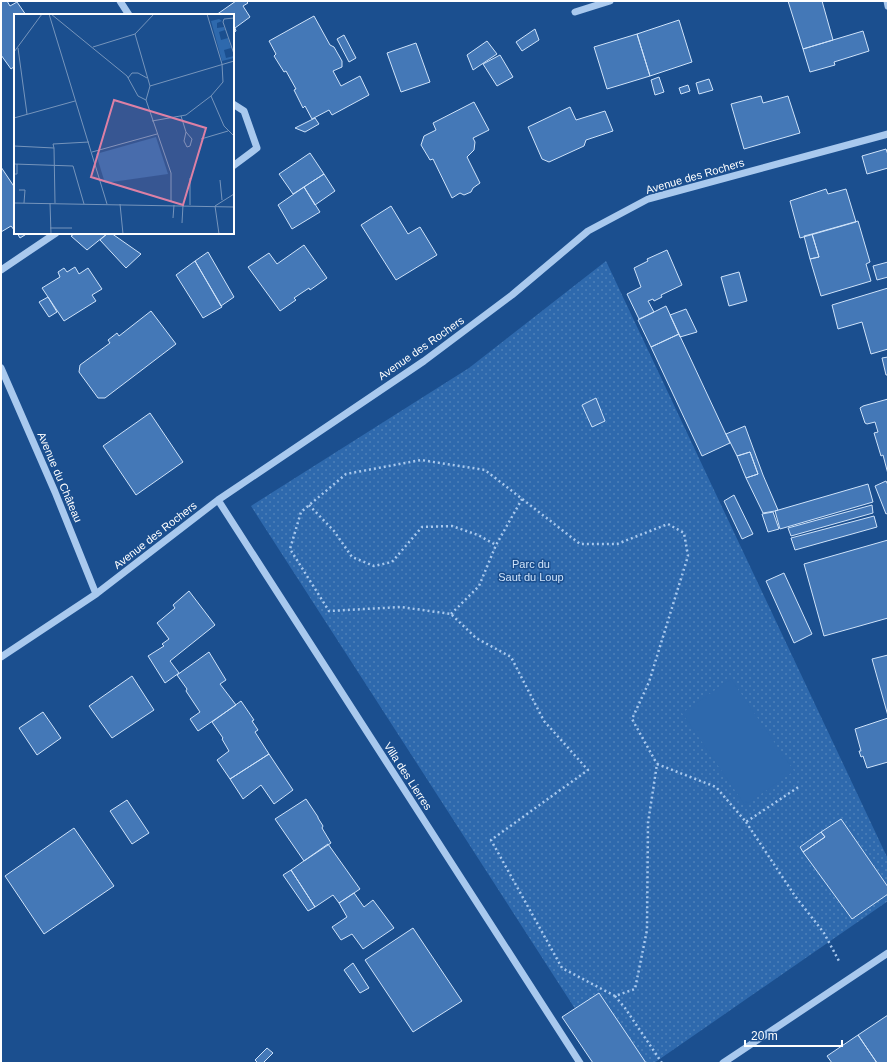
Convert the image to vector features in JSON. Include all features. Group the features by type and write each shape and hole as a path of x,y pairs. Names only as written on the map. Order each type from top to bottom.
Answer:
{"street":[{"path":"120,1 129,14"},
{"path":"575,12 610,1"},
{"path":"887,1 888,6"},
{"path":"234,105 244,111 257,148 234,165"},
{"name":"Avenue des Rochers","path":"1,657 96,594 218,500 424,361 512,296 588,231 648,199 888,134"},
{"path":"1,270 55,234"},
{"name":"Avenue du Château","path":"1,368 55,492 96,594"},
{"name":"Villa des Lierres","path":"218,500 580,1063"},
{"path":"723,1063 888,954"}],"path":[{"path":"662,1063 625,1008 615,996 562,968 491,840 588,770 544,721 511,657 476,638 451,614 401,607 329,611 290,549 301,512 346,474 421,460 485,470 580,544 617,544 668,524 684,533 688,556 649,682 632,719 658,764 716,787 746,822 795,896 824,933 849,980"},
{"path":"451,614 479,586 496,545 522,499"},
{"path":"309,505 334,531 352,556 374,566 392,562 422,527 452,526 478,535 496,545"},
{"path":"615,996 635,989 647,930 648,823 658,764"},
{"path":"746,822 800,786"}],"green space":[{"name":"Parc du Saut du Loup","path":"606,261 888,859 888,901 654,1063 610,1063 251,506 469,368"},
{"path":"731,679 794,771 745,805 682,713"}],"building":[{"path":"1,1 7,1 10,6 17,2 25,14 14,14 14,67 11,69 1,55"},
{"path":"236,1 246,1 248,3 243,6 250,17 235,28 236,31 234,32 234,14 217,14"},
{"path":"788,1 822,1 833,40 803,49"},
{"path":"314,16 330,45 334,47 342,61 342,67 333,71 341,86 360,76 369,95 332,115 329,110 312,119 305,106 303,108 294,90 296,89 286,71 284,72 274,56 276,54 269,41"},
{"path":"679,20 692,62 650,76 637,34"},
{"path":"535,29 539,40 522,51 516,42"},
{"path":"863,31 869,51 834,62 835,65 810,72 803,49"},
{"path":"637,34 650,76 607,89 594,47"},
{"path":"344,35 356,58 349,62 337,39"},
{"path":"487,41 497,54 473,70 467,55"},
{"path":"416,43 430,82 401,92 387,53"},
{"path":"500,55 513,77 497,86 483,64"},
{"path":"659,77 664,92 655,95 651,80"},
{"path":"709,79 713,90 699,94 696,83"},
{"path":"688,85 690,91 681,94 679,88"},
{"path":"761,96 763,103 788,96 800,133 744,149 731,104"},
{"path":"474,102 489,130 473,138 475,142 474,150 467,157 480,183 473,188 471,192 464,195 460,193 452,198 433,159 430,160 421,145 424,136 436,130 433,123"},
{"path":"570,107 576,120 605,111 613,131 586,140 584,146 549,162 542,159 528,127"},
{"path":"315,118 319,124 305,132 295,128"},
{"path":"886,149 888,155 888,168 867,174 862,156"},
{"path":"310,153 324,174 293,194 279,174"},
{"path":"1,167 14,186 14,230 11,226 1,232"},
{"path":"324,174 335,191 315,205 304,187"},
{"path":"304,187 320,212 292,229 278,205"},
{"path":"826,189 828,194 846,189 856,222 800,238 790,201"},
{"path":"391,206 408,234 420,227 437,255 396,280 361,225"},
{"path":"858,221 870,262 866,264 871,281 821,296 810,259 819,257 812,234"},
{"path":"18,234 26,234 20,238"},
{"path":"74,234 107,234 87,250 71,236"},
{"path":"107,234 112,234 141,254 126,268 100,240"},
{"path":"812,234 819,257 810,259 804,236"},
{"path":"304,245 327,278 310,290 309,288 294,298 296,300 280,311 248,267 269,253 277,264"},
{"path":"667,250 682,285 661,295 662,297 654,301 653,299 648,301 654,312 639,319 627,294 641,287 634,268 648,261 647,259"},
{"path":"208,252 234,297 221,306 195,261"},
{"path":"195,261 222,307 203,318 176,275"},
{"path":"888,262 888,277 877,280 873,266"},
{"path":"75,267 79,274 88,268 102,289 92,295 96,301 64,321 42,288 60,277 58,272 64,268 67,272"},
{"path":"739,272 747,301 729,306 721,277"},
{"path":"888,288 888,349 871,354 862,322 838,329 832,305"},
{"path":"48,297 57,312 49,317 39,302"},
{"path":"666,306 679,334 651,347 638,320"},
{"path":"686,309 697,332 680,337 670,315"},
{"path":"151,311 176,344 105,398 98,398 79,372 80,365 110,343 108,340 117,333 119,336"},
{"path":"679,334 730,443 702,456 651,347"},
{"path":"888,357 888,375 886,375 882,358"},
{"path":"596,398 605,421 592,427 582,405"},
{"path":"888,399 888,474 883,455 881,456 874,433 878,432 875,422 865,423 860,408"},
{"path":"150,413 183,462 136,495 103,446"},
{"path":"745,426 778,510 763,513 746,478 758,474 750,452 737,456 726,434"},
{"path":"750,452 758,474 746,478 737,456"},
{"path":"886,481 888,485 888,513 886,514 875,486"},
{"path":"868,484 873,502 780,529 775,511"},
{"path":"734,495 753,534 742,539 724,501"},
{"path":"872,505 873,513 791,536 788,528"},
{"path":"773,512 779,529 768,532 762,514"},
{"path":"874,516 877,527 795,550 791,538"},
{"path":"888,540 888,618 824,636 804,564"},
{"path":"784,573 812,634 794,643 766,581"},
{"path":"189,591 215,625 170,661 179,673 165,683 148,656 164,646 162,644 169,639 157,623 175,608 173,605"},
{"path":"209,652 226,680 220,684 236,705 198,731 190,719 200,712 177,675"},
{"path":"888,655 888,716 872,659"},
{"path":"132,676 154,710 112,738 89,706"},
{"path":"241,701 254,720 252,721 258,730 255,732 269,754 230,779 217,760 229,751 222,739 223,738 212,722"},
{"path":"43,712 61,738 37,755 19,728"},
{"path":"888,718 888,762 867,768 863,756 861,757 859,751 861,751 855,729"},
{"path":"269,754 293,790 274,804 261,785 243,799 230,779"},
{"path":"306,799 318,817 323,826 322,828 331,843 304,861 275,819"},
{"path":"127,800 149,833 132,844 110,811"},
{"path":"841,819 888,887 888,894 852,919 803,852 825,837 821,832"},
{"path":"74,828 114,886 44,934 5,876"},
{"path":"821,832 825,837 803,852 800,847"},
{"path":"328,844 360,889 339,903 333,895 315,907 291,870"},
{"path":"291,870 315,907 308,911 283,875"},
{"path":"354,893 364,907 373,900 394,928 363,949 352,934 341,940 332,927 347,917 339,903"},
{"path":"413,928 462,1001 413,1032 365,960"},
{"path":"353,963 369,988 360,993 344,970"},
{"path":"599,993 646,1063 593,1063 562,1017"},
{"path":"888,1015 888,1063 877,1063 858,1035"},
{"path":"858,1035 877,1063 832,1063 827,1056"},
{"path":"267,1048 273,1053 263,1063 258,1063 255,1060"}]}
